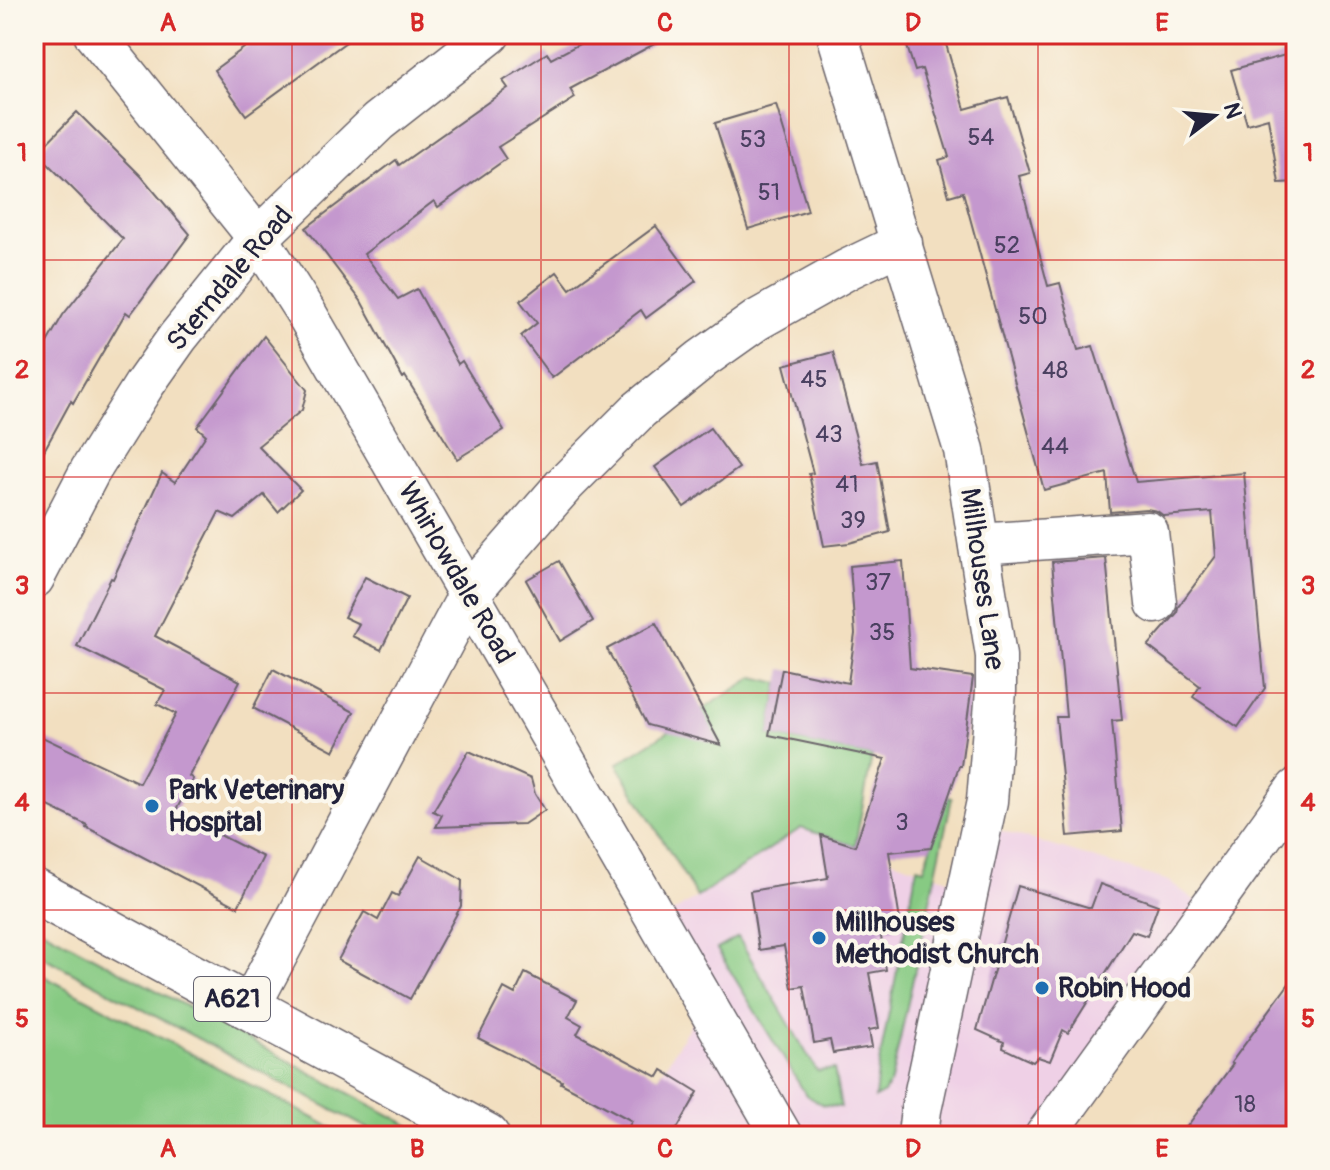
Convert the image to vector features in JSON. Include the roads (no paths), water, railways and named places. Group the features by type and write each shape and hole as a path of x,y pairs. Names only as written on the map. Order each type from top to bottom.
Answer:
{"main road":[{"name":"A621","path":"34,891 487,1136"}],"street":[{"name":"Whirlowdale Road","path":"94,34 258,238 306,313 782,1136"},
{"name":"Sterndale Road","path":"34,578 90,471 144,385 178,337 258,238 378,122 490,34"},
{"name":"Millhouses Lane","path":"837,34 964,450 996,656 991,759 983,825 921,1110 921,1136"},
{"path":"249,1008 469,594 598,449 660,393 757,320 902,243"},
{"path":"979,544 1148,532 1156,603"},
{"path":"1045,1136 1296,789"}],"place":[{"name":"Park Veterinary Hospital","path":"152,806"},
{"name":"Millhouses Methodist Church","path":"819,938"},
{"name":"Robin Hood","path":"1042,988"}]}
